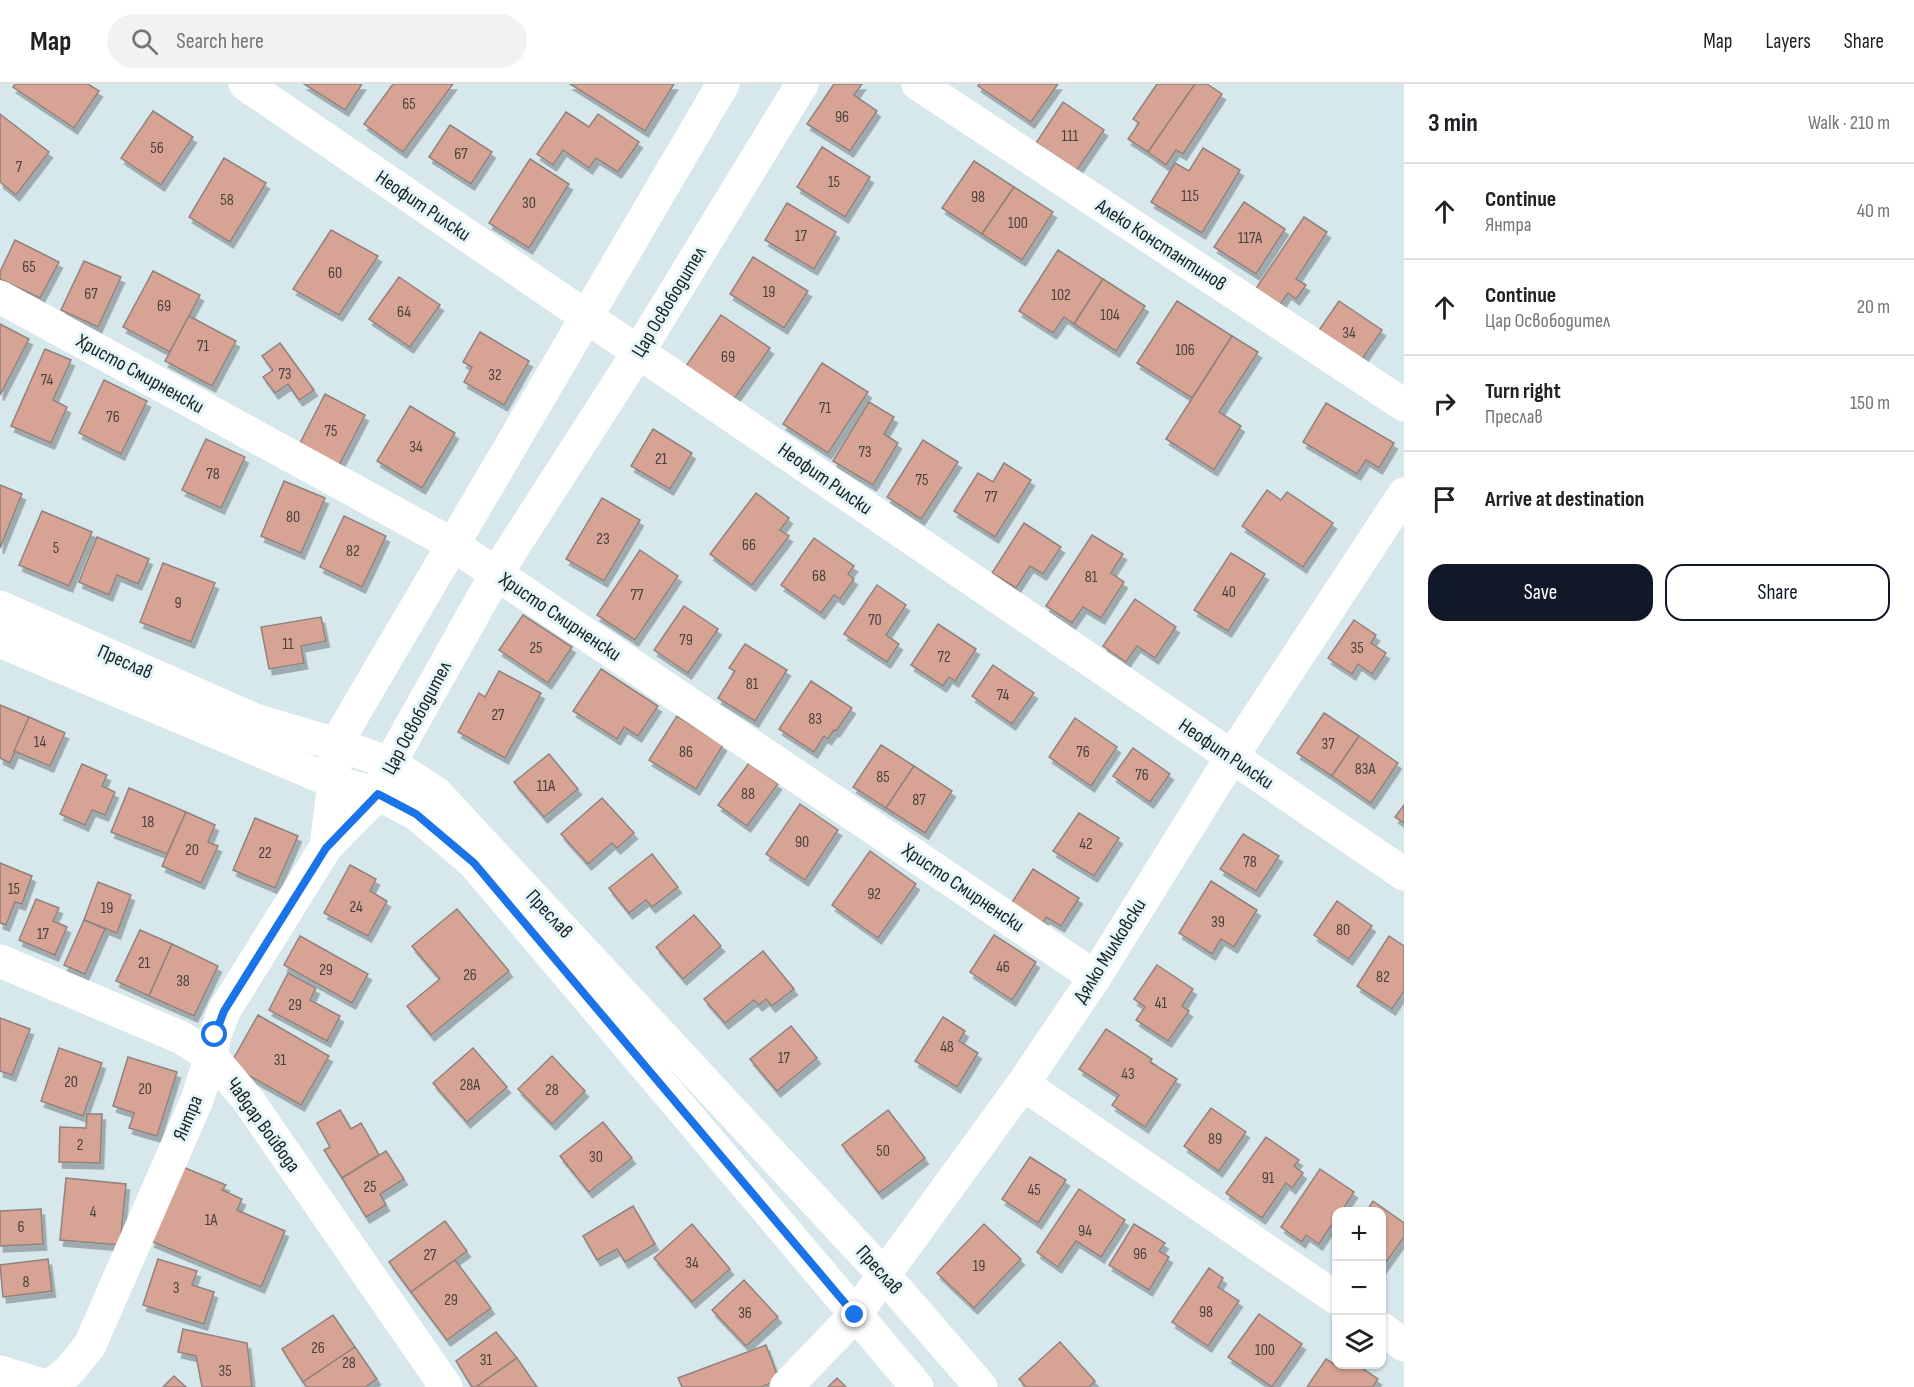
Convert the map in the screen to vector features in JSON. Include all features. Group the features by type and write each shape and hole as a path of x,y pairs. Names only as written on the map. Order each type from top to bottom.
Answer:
{"street":[{"name":"Неофит Рилски","path":"245,84 1404,874"},
{"path":"326,848 336,744 723,84"},
{"name":"Цар Освободител","path":"326,848 378,794 390,764 496,574 639,351 802,84"},
{"name":"Алеко Константинов","path":"918,84 1404,405"},
{"name":"Христо Смирненски","path":"0,297 452,544 1095,977"},
{"name":"Дялко Милковски","path":"786,1387 855,1315 1023,1084 1095,977 1231,758 1404,494"},
{"name":"Преслав","path":"0,607 255,720 336,744 390,764 436,793 884,1275 981,1387"},
{"name":"Преслав","path":"0,641 334,782 378,794 416,814 474,863 917,1387"},
{"name":"Янтра","path":"49,1387 70,1370 90,1345 197,1100 224,1011 326,848"},
{"name":"Чавдар Войвода","path":"0,961 180,1037 211,1056 248,1100 446,1387"},
{"path":"1023,1084 1332,1295"},
{"path":"1386,1332 1404,1345"},
{"path":"0,1372 49,1387"}],"building":[{"path":"15,84 88,84 99,91 74,128 13,87"},
{"path":"304,84 362,84 345,110"},
{"path":"393,84 453,84 403,152 364,124"},
{"path":"570,84 674,84 645,131"},
{"path":"834,84 862,84 854,95 877,111 850,151 807,124"},
{"path":"979,84 1058,84 1031,122 978,86"},
{"path":"1157,84 1195,84 1148,152 1128,139 1139,123 1133,119"},
{"path":"1195,84 1207,84 1222,94 1183,154 1176,150 1166,165 1148,152"},
{"path":"1063,102 1104,130 1077,170 1036,143"},
{"path":"153,111 193,137 161,185 121,158"},
{"path":"566,112 589,127 598,114 639,142 618,172 596,158 589,168 563,150 553,165 537,154"},
{"path":"0,114 49,152 16,195 0,182"},
{"path":"450,125 492,152 471,184 429,157"},
{"path":"822,147 870,177 845,217 797,187"},
{"path":"1203,148 1240,170 1202,233 1151,202 1175,163 1189,171"},
{"path":"224,158 266,183 230,242 189,217"},
{"path":"530,159 569,184 529,248 489,223"},
{"path":"974,161 1014,187 982,234 942,208"},
{"path":"1014,187 1053,212 1022,260 982,234"},
{"path":"1244,202 1285,229 1256,274 1214,247"},
{"path":"787,203 836,232 814,269 765,240"},
{"path":"1304,217 1327,232 1296,279 1306,285 1296,299 1288,293 1277,309 1253,293"},
{"path":"331,230 378,256 339,315 293,289"},
{"path":"15,240 59,262 40,298 0,279 0,272"},
{"path":"1058,250 1103,279 1074,324 1064,317 1053,333 1019,311"},
{"path":"753,257 808,291 784,328 730,294"},
{"path":"84,261 121,277 98,327 61,310"},
{"path":"153,271 200,295 170,352 123,327"},
{"path":"399,277 440,305 410,347 369,319"},
{"path":"1103,279 1145,306 1116,351 1074,324"},
{"path":"1177,301 1232,336 1192,398 1137,363"},
{"path":"1339,301 1382,330 1358,365 1315,336"},
{"path":"721,315 770,348 734,399 686,366"},
{"path":"189,316 236,341 212,386 165,361"},
{"path":"0,324 29,339 0,395"},
{"path":"480,332 529,361 504,405 464,382 472,367 463,362"},
{"path":"1232,336 1258,352 1219,412 1241,426 1214,470 1166,439"},
{"path":"280,343 314,390 299,400 288,384 275,393 263,377 273,370 262,356"},
{"path":"45,349 71,360 53,400 67,407 51,443 11,426"},
{"path":"822,363 868,392 828,453 783,424"},
{"path":"104,380 147,401 121,454 79,433"},
{"path":"325,394 365,415 338,467 298,447"},
{"path":"869,402 894,417 884,434 898,443 873,485 833,461"},
{"path":"1326,403 1394,443 1379,468 1366,460 1357,474 1303,442"},
{"path":"410,406 455,433 422,488 377,461"},
{"path":"653,429 692,453 670,489 631,466"},
{"path":"206,439 245,457 221,508 182,490"},
{"path":"923,440 958,462 921,519 887,497"},
{"path":"1004,463 1031,480 995,537 954,511 978,473 993,482"},
{"path":"284,481 325,498 301,553 261,536"},
{"path":"0,485 22,494 0,548"},
{"path":"1267,490 1281,500 1287,492 1333,523 1303,567 1242,526"},
{"path":"756,493 789,518 780,530 789,536 752,585 710,554"},
{"path":"602,498 640,520 604,581 566,559"},
{"path":"42,511 92,532 69,586 19,565"},
{"path":"344,516 386,536 362,587 320,567"},
{"path":"1024,523 1061,547 1043,574 1030,566 1016,588 992,573"},
{"path":"1092,535 1123,554 1111,573 1124,582 1101,618 1083,607 1072,623 1046,606"},
{"path":"97,537 149,559 138,584 117,575 109,595 79,582"},
{"path":"814,538 854,566 848,574 854,579 840,599 834,595 821,613 781,585"},
{"path":"640,550 678,576 635,640 597,615"},
{"path":"1231,553 1265,574 1228,631 1194,610"},
{"path":"163,563 215,583 191,642 140,622"},
{"path":"877,585 906,605 886,635 899,644 887,662 844,634"},
{"path":"1135,599 1176,627 1155,658 1137,646 1126,662 1103,646"},
{"path":"684,606 718,629 688,673 654,650"},
{"path":"523,615 572,647 548,683 499,650"},
{"path":"321,617 326,641 301,646 304,663 269,669 261,627"},
{"path":"1354,620 1376,635 1371,643 1386,653 1372,674 1358,664 1352,674 1328,658"},
{"path":"938,624 976,649 955,681 949,677 943,686 911,665"},
{"path":"745,644 787,670 755,721 718,698 735,671 729,668"},
{"path":"993,665 1034,693 1012,724 972,696"},
{"path":"601,669 658,706 638,736 624,727 617,739 573,711"},
{"path":"499,671 541,693 505,758 458,732 479,693 485,697"},
{"path":"811,681 852,708 836,731 834,730 828,739 824,736 814,752 779,729"},
{"path":"0,705 29,717 10,763 0,758"},
{"path":"1324,713 1359,736 1332,776 1297,753"},
{"path":"677,716 723,745 696,789 649,760"},
{"path":"29,717 65,733 50,766 14,751"},
{"path":"1075,718 1117,747 1091,786 1049,757"},
{"path":"1359,736 1398,763 1371,803 1332,776"},
{"path":"881,745 914,766 886,808 853,787"},
{"path":"1133,748 1170,774 1150,802 1113,776"},
{"path":"549,754 578,789 544,817 514,782"},
{"path":"749,763 778,784 747,826 718,805"},
{"path":"82,764 107,775 102,786 115,792 105,815 92,810 85,825 60,814"},
{"path":"914,766 952,791 925,833 886,808"},
{"path":"129,788 186,812 167,854 111,832"},
{"path":"602,798 634,833 617,848 612,843 588,864 561,834"},
{"path":"800,804 838,830 805,880 766,854"},
{"path":"1404,805 1404,823 1395,817"},
{"path":"186,812 215,825 208,842 218,846 201,883 162,866"},
{"path":"1079,813 1119,838 1094,876 1053,851"},
{"path":"255,818 298,836 275,888 233,870"},
{"path":"1243,834 1279,856 1256,891 1220,869"},
{"path":"870,851 916,884 878,938 832,905"},
{"path":"652,854 678,887 652,907 646,900 629,913 609,888"},
{"path":"0,863 32,876 22,904 15,902 6,925 0,923"},
{"path":"350,865 376,879 370,891 387,901 368,936 324,913"},
{"path":"1033,869 1079,898 1061,926 1046,917 1042,924 1011,904"},
{"path":"1211,881 1257,910 1234,947 1221,939 1212,954 1179,933"},
{"path":"98,882 131,895 117,933 84,920"},
{"path":"36,899 59,908 53,921 67,927 55,955 19,940"},
{"path":"1337,901 1372,926 1349,959 1314,935"},
{"path":"457,909 509,971 431,1035 407,1006 440,979 412,946"},
{"path":"694,915 721,946 683,979 656,947"},
{"path":"84,920 105,929 85,974 64,965"},
{"path":"140,930 172,944 149,996 116,981"},
{"path":"994,935 1036,962 1012,1000 970,972"},
{"path":"300,936 368,974 352,1003 284,965"},
{"path":"1389,936 1404,946 1404,991 1392,1009 1357,986"},
{"path":"172,944 218,966 194,1016 149,996"},
{"path":"763,951 794,989 772,1006 766,999 759,1005 754,1000 725,1023 704,999"},
{"path":"1157,965 1193,989 1182,1006 1189,1011 1168,1041 1136,1020 1145,1007 1134,999"},
{"path":"288,973 316,988 310,1000 340,1016 327,1041 269,1010"},
{"path":"258,1015 329,1056 301,1105 230,1065"},
{"path":"943,1017 965,1031 959,1041 978,1053 957,1087 915,1061"},
{"path":"0,1018 30,1029 12,1075 0,1071"},
{"path":"791,1026 817,1058 777,1091 750,1059"},
{"path":"1106,1029 1152,1059 1150,1062 1177,1079 1145,1127 1112,1105 1119,1095 1079,1069"},
{"path":"59,1048 102,1063 83,1116 41,1101"},
{"path":"473,1048 507,1087 467,1122 433,1083"},
{"path":"552,1056 585,1091 552,1124 518,1089"},
{"path":"128,1057 177,1072 157,1136 129,1128 134,1113 113,1106"},
{"path":"1211,1108 1246,1132 1219,1171 1184,1146"},
{"path":"340,1110 351,1129 361,1123 379,1155 342,1178 324,1150 330,1147 317,1123"},
{"path":"888,1110 925,1158 879,1193 842,1145"},
{"path":"87,1114 102,1114 100,1163 59,1162 60,1127 86,1128"},
{"path":"603,1122 632,1158 589,1192 560,1156"},
{"path":"1266,1137 1299,1160 1294,1166 1303,1173 1292,1188 1286,1183 1262,1218 1226,1193"},
{"path":"386,1151 404,1179 380,1194 386,1205 366,1217 342,1178"},
{"path":"1030,1157 1066,1180 1038,1223 1002,1199"},
{"path":"183,1167 226,1185 222,1190 242,1199 237,1210 285,1231 261,1287 151,1241"},
{"path":"1320,1169 1354,1192 1344,1207 1332,1207 1332,1224 1319,1244 1306,1235 1302,1242 1281,1227"},
{"path":"66,1178 126,1184 120,1245 60,1240"},
{"path":"1079,1189 1125,1220 1101,1257 1076,1241 1058,1267 1037,1252"},
{"path":"1373,1201 1381,1207 1369,1207"},
{"path":"633,1206 655,1244 625,1262 617,1249 597,1260 583,1236"},
{"path":"41,1209 43,1244 0,1246 0,1211"},
{"path":"1386,1210 1404,1223 1404,1237 1386,1262"},
{"path":"445,1221 467,1251 411,1292 389,1262"},
{"path":"692,1224 730,1269 692,1302 654,1258"},
{"path":"984,1224 1021,1259 974,1308 937,1273"},
{"path":"1134,1224 1165,1243 1159,1251 1169,1257 1149,1290 1109,1265"},
{"path":"48,1259 52,1291 3,1297 0,1265"},
{"path":"158,1259 197,1271 192,1285 214,1292 204,1324 143,1305"},
{"path":"455,1260 491,1308 447,1340 411,1292"},
{"path":"1209,1268 1223,1278 1218,1287 1239,1301 1208,1346 1172,1322"},
{"path":"744,1280 778,1317 746,1346 712,1310"},
{"path":"1259,1314 1302,1344 1272,1387 1228,1357"},
{"path":"333,1315 355,1347 303,1382 282,1349"},
{"path":"183,1329 247,1343 252,1387 202,1387 196,1356 178,1352"},
{"path":"496,1332 517,1358 476,1387 472,1387 456,1361"},
{"path":"1060,1342 1095,1381 1089,1387 1026,1387 1019,1379"},
{"path":"766,1345 779,1380 761,1387 682,1387 678,1378"},
{"path":"355,1347 377,1379 365,1387 307,1387 303,1382"},
{"path":"517,1358 537,1387 476,1387"},
{"path":"1326,1359 1332,1363 1332,1369 1363,1369 1378,1379 1373,1387 1307,1387"},
{"path":"174,1376 186,1387 163,1387"},
{"path":"837,1378 846,1387 828,1387"}],"route":[{"path":"215,1035 224,1011 326,848 378,794 416,814 474,863 855,1315"}]}
